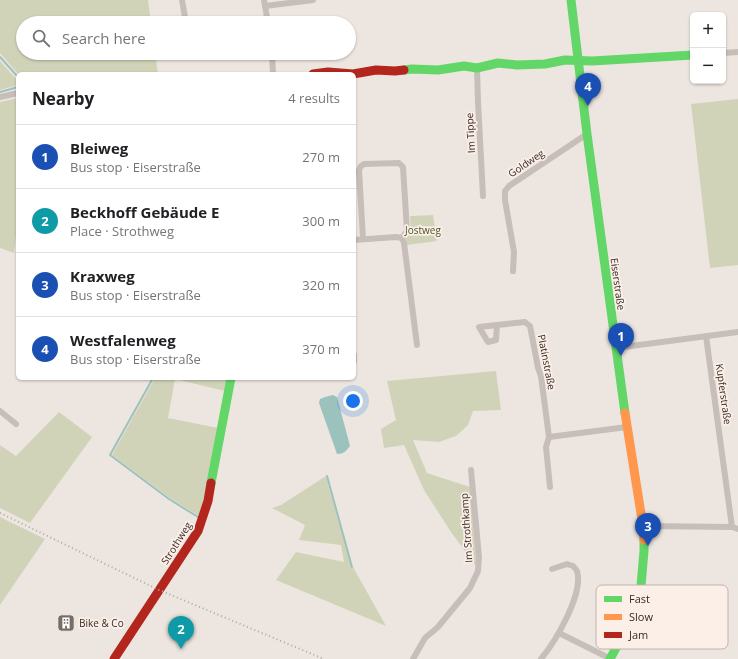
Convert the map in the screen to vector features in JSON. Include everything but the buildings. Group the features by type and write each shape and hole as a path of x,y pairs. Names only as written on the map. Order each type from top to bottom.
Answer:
{"street":[{"path":"182,0 185,16"},
{"path":"267,16 264,3 313,0"},
{"name":"Eiserstraße","path":"571,0 587,134 616,348 643,526 644,551 641,585"},
{"path":"726,53 738,52"},
{"path":"356,73 376,70 438,70 464,66 477,68 498,63 516,65 545,64 565,60 592,61 690,55"},
{"path":"272,60 273,72"},
{"name":"Im Tippe","path":"477,68 483,196"},
{"path":"0,98 16,94"},
{"name":"Goldweg","path":"513,271 514,252 505,192 509,186 587,134"},
{"path":"363,239 359,170 364,164 399,163 403,167 408,231 402,238"},
{"path":"356,240 396,237 402,238"},
{"path":"402,238 404,243 417,345"},
{"name":"Platinstraße","path":"497,325 525,322 530,326 538,368 541,376 548,437 546,447 550,487"},
{"path":"616,348 738,332"},
{"name":"Kupferstraße","path":"706,336 735,528"},
{"name":"Strothweg","path":"114,659 198,531 208,501 231,380"},
{"path":"0,411 16,424"},
{"path":"548,437 627,427"},
{"name":"Im Strothkamp","path":"413,659 425,638 438,627 470,588 478,570 479,557 471,470"},
{"path":"643,526 735,528"},
{"path":"541,659 559,633 568,614 575,593 577,581 577,571 574,566 568,564 552,569"},
{"path":"559,633 610,659"},
{"name":"Eiserstraße","path":"610,659 615,649"}],"green space":[{"path":"0,0 148,0 150,16 16,16 16,60 156,60 158,72 16,72 0,53"},
{"path":"0,61 16,79 16,86 0,90"},
{"path":"16,98 16,235 14,253 0,248 0,102"},
{"path":"738,99 738,265 710,268 691,104"},
{"name":"Jostweg","path":"433,215 437,241 407,245 406,238 411,232 410,216"},
{"path":"496,371 501,410 473,411 468,425 456,436 439,442 413,440 427,473 470,487 477,555 476,566 451,532 424,490 404,445 384,448 381,429 396,420 387,381"},
{"path":"154,380 175,380 168,418 218,428 204,501 199,516 170,498 112,455"},
{"path":"179,380 228,380 225,391"},
{"path":"59,412 92,437 30,523 0,508 0,445 16,456"},
{"path":"326,476 352,568 353,567 386,626 276,580 296,552 344,562 341,545 299,540 305,525 272,508 281,505"},
{"path":"0,517 45,539 0,605"}],"water":[{"path":"333,395 337,397 350,446 345,452 339,454 337,454 319,403 320,399"}],"waterway":[{"path":"0,57 16,75"},
{"path":"0,92 16,88"},
{"path":"152,380 110,455 169,499 198,517"},
{"path":"327,476 352,567"}],"railway":[{"path":"0,513 159,590 324,659"}],"traffic: fast":[{"path":"571,0 587,134 625,413"},
{"path":"404,70 438,70 464,66 477,68 498,63 517,65 545,64 565,60 592,61 690,55"},
{"path":"211,483 231,380"},
{"path":"641,585 644,540"},
{"path":"610,659 615,649"}],"traffic: slow":[{"path":"625,413 644,540"}],"traffic: jam":[{"path":"356,73 376,70 404,70"},
{"path":"114,659 198,531 208,501 211,483"}],"place":[{"name":"Westfalenweg","path":"588,106"},
{"name":"Bleiweg","path":"621,356"},
{"name":"Kraxweg","path":"648,546"},
{"name":"Bike & Co","path":"66,623"},
{"name":"Beckhoff Gebäude E","path":"181,649"}]}
